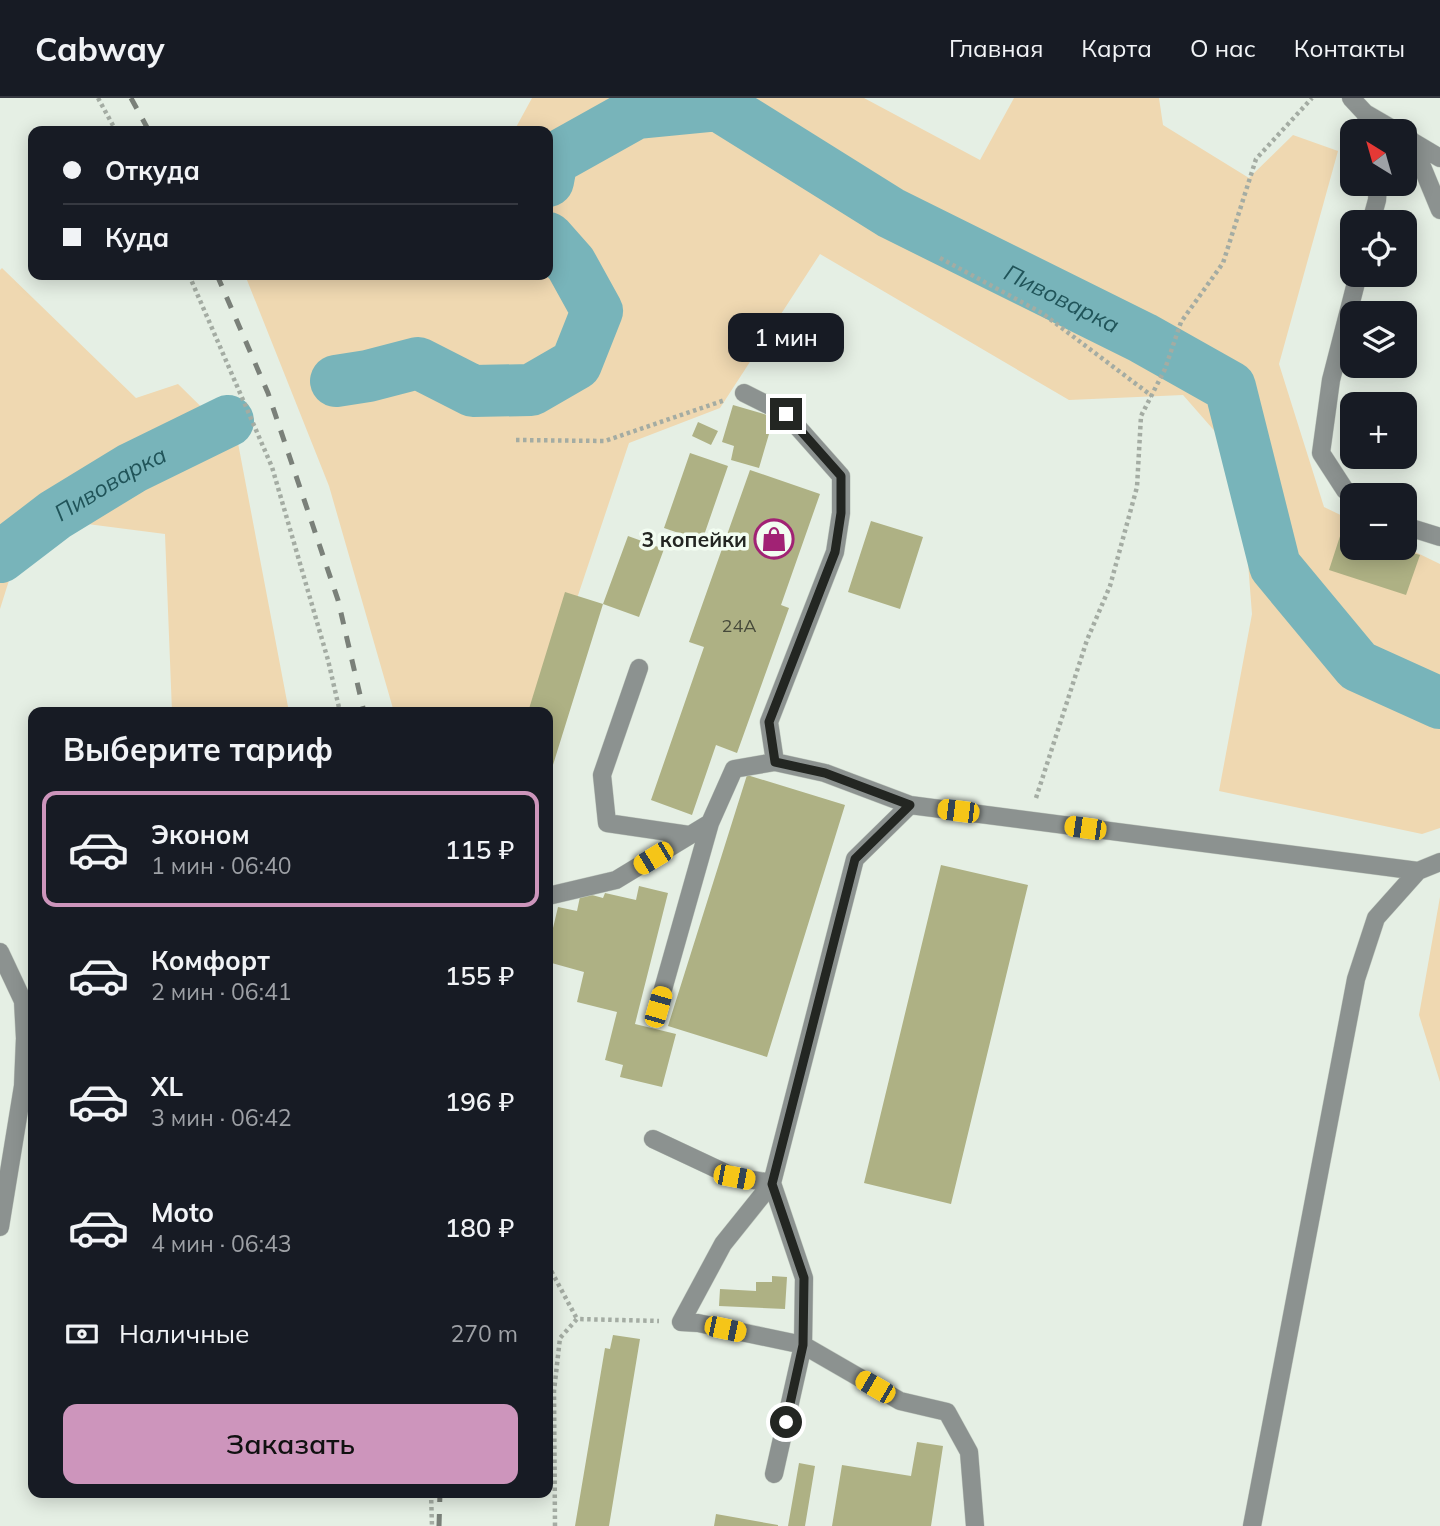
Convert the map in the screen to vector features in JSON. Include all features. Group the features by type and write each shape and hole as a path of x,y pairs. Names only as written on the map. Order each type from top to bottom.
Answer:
{"lane":[{"path":"1351,98 1376,119"},
{"path":"1366,113 1368,119"},
{"path":"1418,145 1440,158"},
{"path":"1418,165 1440,211"},
{"path":"1340,483 1321,453 1331,380 1355,287"},
{"path":"744,393 786,414 841,476 841,513 835,552 769,722 775,762"},
{"path":"1417,530 1440,537"},
{"path":"639,668 602,775 607,823 689,835"},
{"path":"658,1007 710,823 734,769 775,762 825,773 910,805 1418,871"},
{"path":"910,805 855,859 772,1184 723,1244 681,1322 698,1323 803,1345 900,1401 947,1412 969,1452 975,1526"},
{"path":"553,895 616,880 710,823"},
{"path":"1252,1526 1356,979 1376,918 1418,871 1440,862"},
{"path":"0,953 23,1001 25,1038 23,1086 0,1227"},
{"path":"653,1139 734,1177 772,1184"},
{"path":"772,1184 804,1278 803,1345 775,1474"}],"path":[{"path":"98,98 113,126"},
{"path":"1030,821 1087,640 1110,586 1137,487 1141,416 1165,369 1181,322 1223,263 1256,159 1312,98"},
{"path":"940,258 1042,313 1152,396"},
{"path":"191,280 272,467 328,660 339,707"},
{"path":"516,440 605,441 744,393"},
{"path":"553,1274 577,1319"},
{"path":"555,1526 554,1391 560,1338 577,1319 681,1322"},
{"path":"431,1498 432,1526"}],"shaded area":[{"path":"532,98 864,98 980,160 1014,98 1159,98 1163,125 1249,178 1293,135 1338,151 1279,364 1324,507 1340,515 1340,560 1417,560 1417,553 1440,564 1440,828 1422,834 1219,791 1252,614 1240,460 1183,395 1069,400 820,254 720,408 629,443 541,707 393,707 329,486 247,280 553,280 553,126 517,126"},
{"path":"2,268 136,398 178,384 238,443 288,707 172,707 165,534 64,521 11,574 0,609"},
{"path":"1440,897 1440,1082 1419,1015"}],"building":[{"path":"733,405 774,417 759,468 731,460 734,446 722,442"},
{"path":"698,422 718,431 711,445 692,436"},
{"path":"690,453 728,466 702,541 664,528"},
{"path":"750,470 820,494 781,605 789,608 737,753 716,745 692,815 651,800 704,647 689,642"},
{"path":"871,521 923,537 900,609 848,592"},
{"path":"628,536 664,549 639,617 603,604"},
{"path":"1340,536 1340,560 1417,560 1417,554 1420,555 1406,595 1329,570"},
{"path":"565,592 603,604 553,765 553,707 530,707"},
{"path":"747,775 845,805 767,1057 668,1026"},
{"path":"941,865 1028,885 951,1204 864,1183"},
{"path":"639,886 668,893 635,1024 676,1034 662,1087 620,1077 623,1065 605,1060 617,1012 577,1002 584,972 553,963 553,928 558,907 577,911 581,892 603,898 605,893 636,900"},
{"path":"772,1276 787,1277 785,1309 719,1306 720,1289 756,1291 756,1282 772,1282"},
{"path":"613,1335 640,1339 609,1526 575,1526 605,1348 610,1349"},
{"path":"917,1442 943,1446 931,1526 832,1526 842,1465 911,1476"},
{"path":"799,1463 815,1466 805,1526 788,1526"},
{"path":"716,1514 778,1525 778,1526 714,1526"}],"waterway":[{"name":"Пивоварка","path":"553,159 636,113 718,105 891,213 1143,338 1230,387 1275,566 1358,666 1440,703"},
{"name":"Пивоварка","path":"336,381 418,363 473,391 531,390 576,364 597,311 571,264 553,244"},
{"name":"Пивоварка","path":"0,557 55,515 132,468 228,421"}],"railway":[{"path":"131,98 146,126"},
{"path":"219,280 268,393 338,600 363,707"},
{"path":"439,1526 440,1498"}],"place":[{"name":"3 копейки","path":"774,539"}],"route":[{"path":"786,414 841,476 841,513 835,552 769,722 775,762 825,773 910,805 855,859 772,1184 804,1278 803,1345 786,1422"}]}
